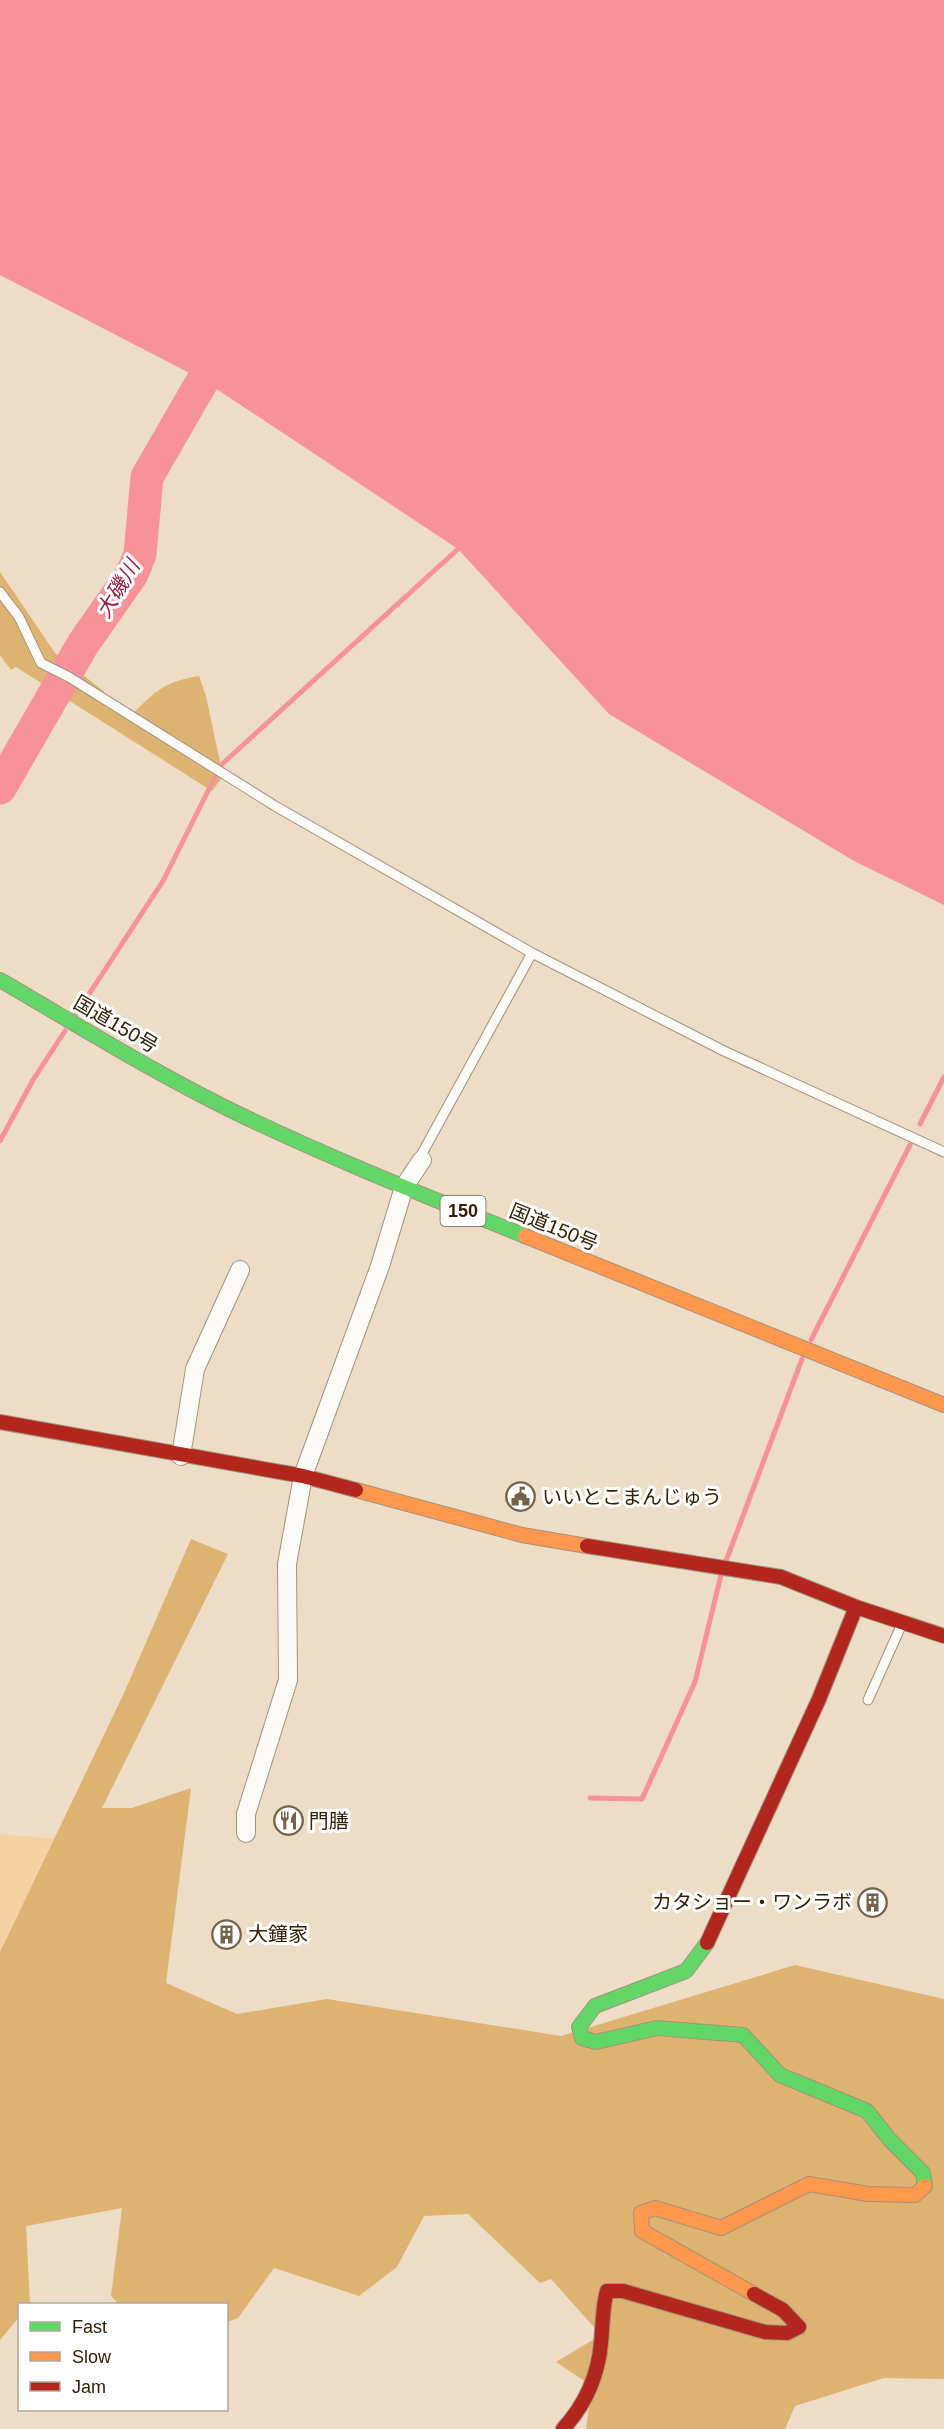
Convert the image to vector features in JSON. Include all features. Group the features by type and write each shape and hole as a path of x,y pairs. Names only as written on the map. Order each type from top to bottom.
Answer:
{"main road":[{"name":"国道150号","path":"0,980 144,1064 244,1117 404,1187 944,1405"},
{"path":"0,1422 180,1456 303,1476 522,1534 780,1576 856,1607 944,1636"},
{"path":"563,2429 592,2385 601,2347 603,2305 607,2291 623,2291 765,2332 787,2333 799,2327 783,2310 642,2231 641,2214 655,2208 721,2228 809,2184 868,2194 915,2195 927,2185 923,2173 890,2140 867,2111 824,2091 780,2075 743,2035 657,2028 596,2042 582,2038 579,2027 595,2006 686,1971 706,1944 819,1699 856,1607"}],"street":[{"path":"246,1833 246,1814 288,1680 287,1564 303,1476 380,1266 404,1187 420,1160"},
{"path":"180,1456 195,1369 240,1270"}],"lane":[{"path":"0,592 19,617 41,663 69,677 274,806 532,953 724,1052 944,1152"},
{"path":"420,1160 532,953"},
{"path":"868,1700 902,1622"}],"shaded area":[{"path":"0,0 944,0 944,905 854,861 609,714 458,549 203,380 0,275"},
{"path":"0,572 55,653 102,690 127,719 158,690 175,682 199,676 206,696 223,776 212,791 16,667 11,670 0,655"},
{"path":"191,1539 228,1554 102,1808 132,1808 191,1788 166,1983 237,2014 327,1999 561,2036 795,1965 944,1999 944,2379 884,2378 795,2406 785,2429 586,2429 592,2386 556,2362 601,2335 551,2279 540,2283 468,2214 424,2216 397,2267 359,2296 274,2268 238,2318 228,2322 228,2303 118,2303 111,2296 122,2208 26,2226 30,2303 18,2303 18,2318 0,2340 0,1952 124,1693"},
{"path":"0,1834 54,1839 0,1952"}],"waterway":[{"name":"大磯川","path":"0,788 83,644 132,574 140,554 147,477 203,380"},
{"path":"76,1014 163,881 221,765 458,549"},
{"path":"0,1141 33,1080 65,1031"},
{"path":"920,1124 944,1077"},
{"path":"811,1340 910,1145"},
{"path":"726,1561 802,1359"},
{"path":"590,1798 642,1799 695,1682 721,1575"}],"traffic: fast":[{"path":"0,980 214,1102 349,1164 525,1236"},
{"path":"707,1943 686,1971 595,2006 579,2027 582,2038 596,2042 657,2028 743,2035 780,2075 867,2111 890,2140 923,2173 925,2186"}],"traffic: slow":[{"path":"525,1236 944,1405"},
{"path":"356,1490 522,1535 587,1546"},
{"path":"754,2294 642,2231 641,2213 655,2208 721,2228 809,2184 868,2194 915,2195 925,2186"}],"traffic: jam":[{"path":"0,1422 303,1476 356,1490"},
{"path":"587,1546 781,1577 856,1607 944,1636"},
{"path":"707,1943 819,1699 856,1607"},
{"path":"563,2429 584,2400 597,2367 607,2291 623,2291 765,2332 787,2333 799,2327 783,2310 754,2294"}],"place":[{"name":"いいとこまんじゅう","path":"521,1497"},
{"name":"門膳","path":"288,1821"},
{"name":"カタショー・ワンラボ","path":"873,1902"},
{"name":"大鐘家","path":"227,1934"}]}
